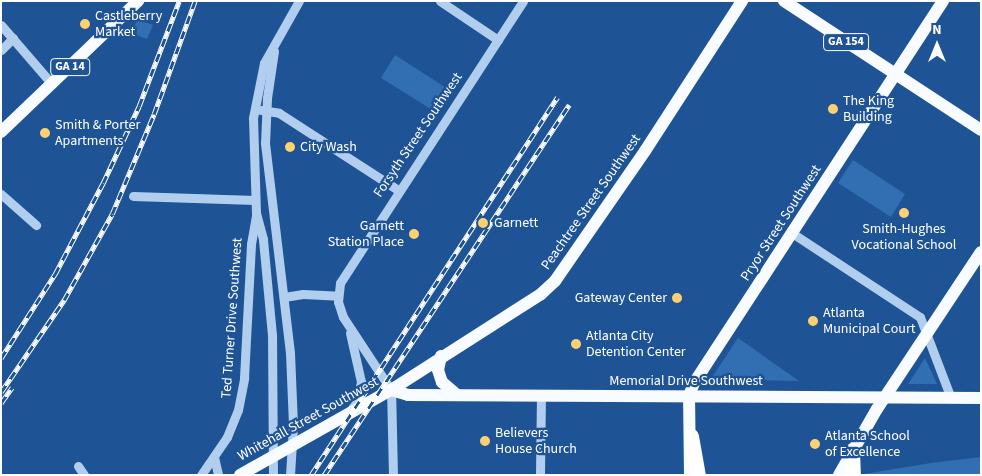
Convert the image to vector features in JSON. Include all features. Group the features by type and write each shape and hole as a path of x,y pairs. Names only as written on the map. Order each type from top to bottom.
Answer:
{"highway":[{"path":"691,436 698,475"},
{"path":"852,450 853,475"}],"main road":[{"name":"GA 14","path":"1,132 138,1"},
{"name":"Peachtree Street Southwest","path":"391,390 441,356 521,310 555,281 645,151 742,1"},
{"name":"GA 154","path":"784,1 981,130"},
{"name":"Pryor Street Southwest","path":"690,475 690,396 694,383 943,1"},
{"path":"839,475 852,450 981,252"},
{"path":"441,356 438,370 442,382 456,395"},
{"name":"Memorial Drive Southwest","path":"391,390 408,394 456,395 981,398"},
{"name":"Whitehall Street Southwest","path":"242,474 316,430 391,390"}],"street":[{"name":"Ted Turner Drive Southwest","path":"273,475 275,431 270,299 263,239 256,213 254,109 259,77 299,1"},
{"path":"440,1 498,40"},
{"name":"Forsyth Street Southwest","path":"338,296 344,273 523,1"},
{"path":"1,25 52,84"},
{"path":"1,50 13,38"},
{"name":"Ted Turner Drive Southwest","path":"274,51 265,110 267,161 279,252 291,371 290,475"},
{"path":"254,109 265,110 286,118 398,190"},
{"path":"1,194 36,225"},
{"path":"133,196 255,200"},
{"name":"Ted Turner Drive Southwest","path":"201,475 234,423 241,398 251,244 256,213"},
{"path":"792,233 920,317 928,333 952,398"},
{"path":"284,297 303,294 338,296 348,326 361,382 356,402 350,412"},
{"path":"348,326 391,390 393,475"},
{"path":"540,396 540,475"},
{"path":"214,457 218,475"},
{"path":"78,466 84,475"}],"shaded area":[{"path":"139,20 153,25 147,39 127,32"},
{"path":"395,55 448,89 434,111 381,78"},
{"path":"853,160 905,194 891,217 838,183"},
{"path":"738,338 799,381 711,379"},
{"path":"925,358 937,384 908,384"},
{"path":"981,457 981,475 858,475 931,463"}],"railway":[{"path":"1,358 55,274 103,183 139,106 179,1"},
{"path":"1,392 64,300 112,214 154,114 195,1"},
{"path":"311,475 557,97"},
{"path":"324,475 569,105"},
{"path":"1,403 12,387"}],"place":[{"name":"Castleberry Market","path":"85,24"},
{"name":"The King Building","path":"833,109"},
{"name":"Smith & Porter Apartments","path":"45,133"},
{"name":"City Wash","path":"290,147"},
{"name":"Smith-Hughes Vocational School","path":"904,213"},
{"name":"Garnett","path":"483,223"},
{"name":"Garnett Station Place","path":"414,234"},
{"name":"Gateway Center","path":"677,298"},
{"name":"Atlanta Municipal Court","path":"813,321"},
{"name":"Atlanta City Detention Center","path":"576,344"},
{"name":"Believers House Church","path":"485,441"},
{"name":"Atlanta School of Excellence","path":"815,444"}]}
